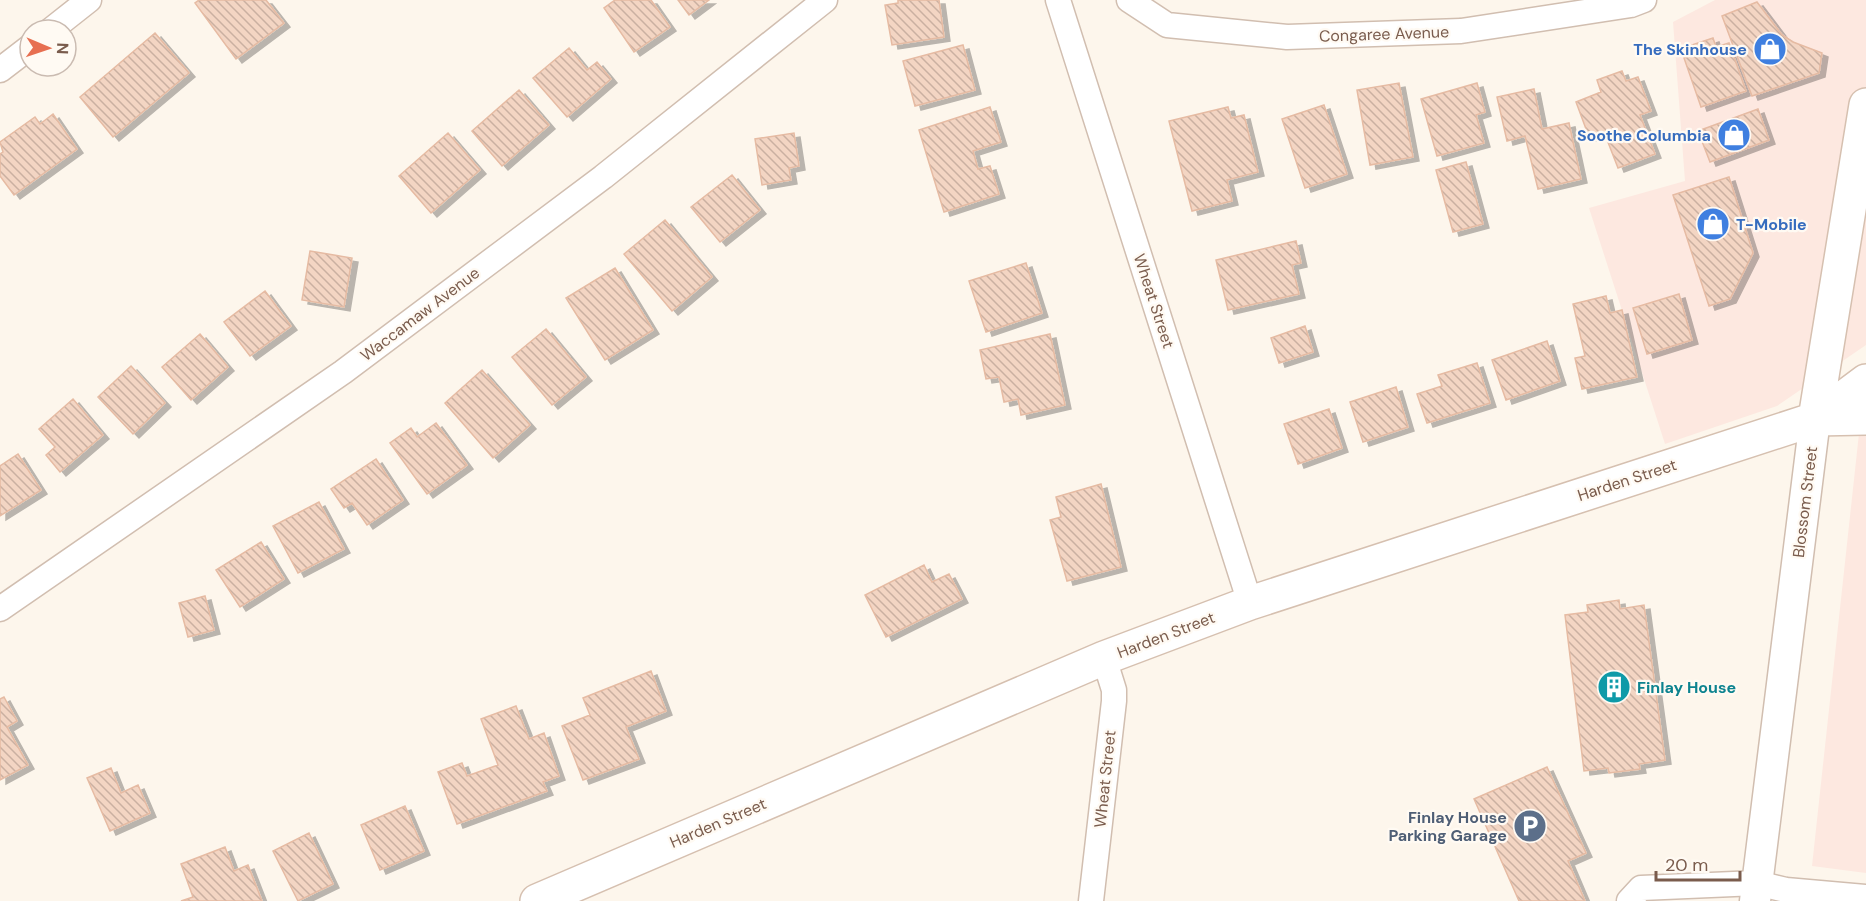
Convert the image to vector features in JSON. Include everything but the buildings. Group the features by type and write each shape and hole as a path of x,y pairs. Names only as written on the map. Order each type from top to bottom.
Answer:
{"main road":[{"name":"Blossom Street","path":"1815,419 1866,105"},
{"name":"Harden Street","path":"1815,419 1866,381"},
{"name":"Harden Street","path":"537,901 1104,658 1251,603 1815,419 1866,418"}],"street":[{"path":"66,18 89,0"},
{"name":"Waccamaw Avenue","path":"0,609 343,372 603,177 825,0"},
{"name":"Wheat Street","path":"1058,0 1251,603"},
{"name":"Congaree Avenue","path":"1130,0 1167,25 1287,37 1461,31 1631,5 1644,0"},
{"path":"0,70 18,56"},
{"name":"Blossom Street","path":"1756,892 1815,419"},
{"name":"Wheat Street","path":"1091,901 1113,701 1113,683 1104,658"},
{"path":"1629,901 1641,888 1756,892 1786,890 1866,897"}],"shaded area":[{"path":"1715,0 1866,0 1866,345 1777,406 1665,444 1589,208 1685,181 1673,22"},
{"path":"1866,369 1866,873 1812,866"}],"place":[{"name":"The Skinhouse","path":"1770,49"},
{"name":"Soothe Columbia","path":"1734,135"},
{"name":"T-Mobile","path":"1713,224"},
{"name":"Finlay House","path":"1614,687"},
{"name":"Finlay House Parking Garage","path":"1530,826"}]}
